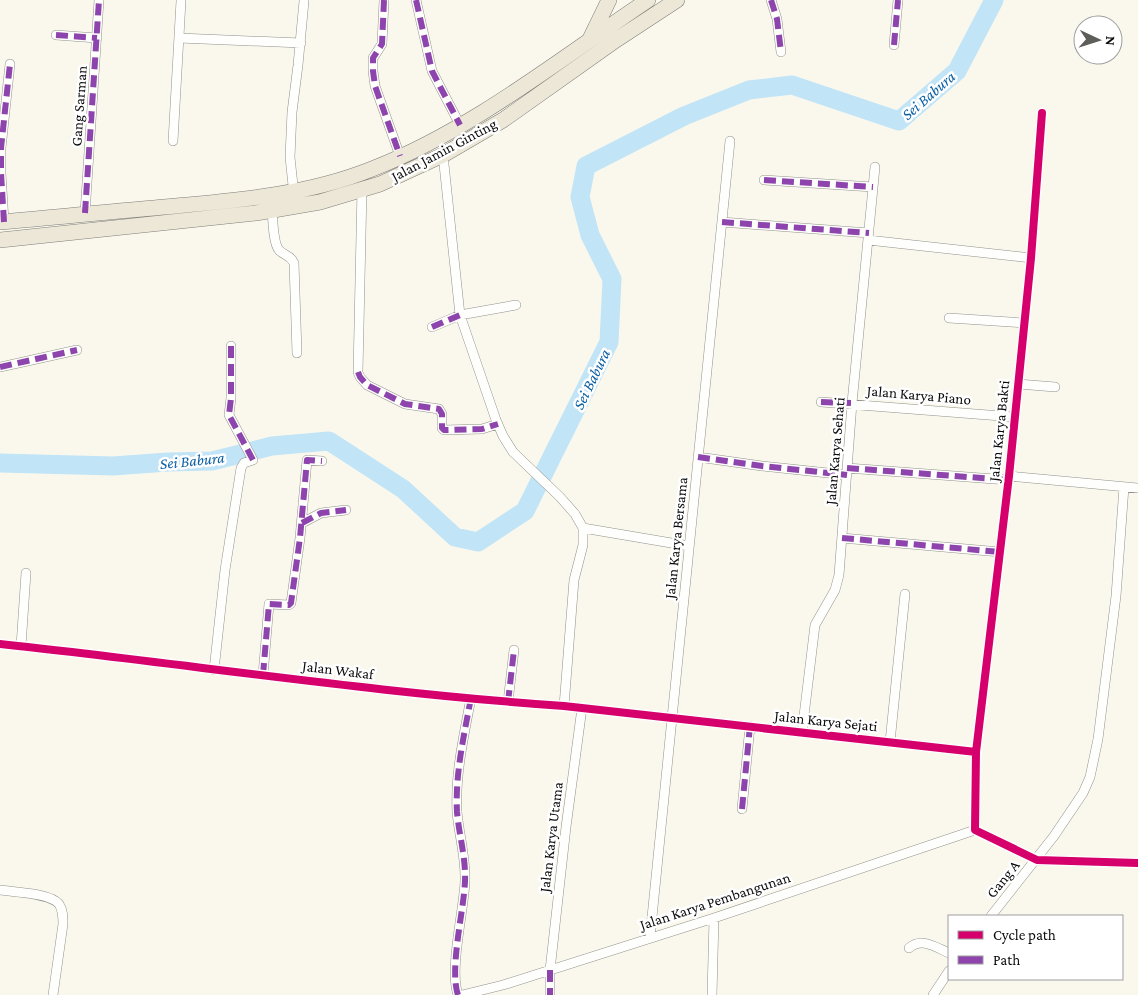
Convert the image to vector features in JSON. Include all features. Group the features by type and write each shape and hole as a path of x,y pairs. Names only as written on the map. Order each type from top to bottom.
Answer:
{"main road":[{"path":"590,40 609,0"},
{"path":"616,40 617,0"},
{"name":"Jalan Jamin Ginting","path":"0,240 272,210 295,199 309,189 372,169 460,125 494,105 590,40 615,22 633,5 648,0"},
{"name":"Jalan Jamin Ginting","path":"2,222 85,213 247,200 295,199 320,202 380,184 443,155 503,120 616,40 677,0"},
{"path":"632,30 633,5"}],"street":[{"name":"Gang Sarman","path":"85,213 99,0"},
{"path":"384,0 382,44 374,58 373,71 375,86 400,156"},
{"path":"416,0 432,71 460,125"},
{"path":"771,0 777,19 781,52"},
{"path":"894,45 898,0"},
{"path":"173,141 181,1"},
{"path":"295,199 290,157 292,112 304,2"},
{"path":"56,35 97,38"},
{"path":"180,38 300,43"},
{"path":"2,222 1,148 10,64"},
{"name":"Jalan Karya Bakti","path":"975,830 976,752 1009,478 1031,258 1042,112"},
{"name":"Jalan Karya Bersama","path":"650,937 730,141"},
{"path":"443,155 460,315 498,424 509,447 560,497 575,514 583,528 583,545 574,580 564,706"},
{"name":"Jalan Karya Sehati","path":"802,732 814,629 816,621 837,583 852,403 876,167"},
{"path":"764,180 873,187"},
{"path":"362,189 358,372 360,377 367,385 405,404 440,409 442,428 444,430 473,430 498,424"},
{"path":"272,210 276,244 281,252 290,256 294,263 296,353"},
{"path":"722,222 868,236 1031,258"},
{"path":"432,327 460,315 516,305"},
{"path":"949,318 1024,323"},
{"path":"214,670 225,570 240,468 244,463 253,460 230,418 230,346"},
{"path":"0,367 76,350"},
{"path":"1018,384 1055,387"},
{"name":"Jalan Karya Piano","path":"821,402 1014,417"},
{"path":"698,457 762,466 1009,478 1138,488"},
{"path":"263,674 269,604 291,604 302,522 307,460 322,461"},
{"name":"Gang A","path":"992,915 1037,860 1083,793 1093,768 1116,596 1124,487"},
{"path":"302,522 321,513 346,510"},
{"path":"583,528 690,546"},
{"path":"842,538 1000,552"},
{"path":"21,646 26,573"},
{"path":"890,742 905,594"},
{"name":"Jalan Wakaf","path":"0,644 214,670 672,718"},
{"path":"508,702 514,650"},
{"path":"460,995 456,984 456,961 465,873 458,822 457,795 462,746 471,698"},
{"name":"Jalan Karya Utama","path":"550,995 550,970 582,708"},
{"name":"Jalan Karya Sejati","path":"672,718 976,752"},
{"path":"742,809 750,726"},
{"path":"975,830 1037,860 1138,863"},
{"name":"Jalan Karya Pembangunan","path":"460,995 503,985 714,918 975,830"},
{"path":"0,890 44,896 56,901 60,906 63,914 63,924 53,995"},
{"path":"712,995 714,918"},
{"path":"909,948 915,943 924,943 948,953"},
{"path":"933,995 948,972"}],"waterway":[{"name":"Sei Babura","path":"0,463 113,466 212,461 272,446 329,441 403,489 455,537 478,542 525,511 609,342 612,279 590,235 580,197 586,166 684,116 749,90 792,85 899,121 957,71 994,0"}],"marked path":[{"path":"85,213 99,0"},
{"path":"384,0 382,44 373,58 373,71 375,86 400,156"},
{"path":"416,0 432,71 460,125"},
{"path":"771,0 777,19 781,52"},
{"path":"894,45 898,0"},
{"path":"56,35 97,38"},
{"path":"4,222 1,148 10,64"},
{"path":"764,180 873,187"},
{"path":"722,222 869,233"},
{"path":"432,327 460,315"},
{"path":"231,346 231,398 229,415 253,460"},
{"path":"0,367 77,350"},
{"path":"358,372 367,385 405,404 439,409 442,414 442,428 444,430 482,429 498,424"},
{"path":"821,402 852,403"},
{"path":"698,457 847,475"},
{"path":"263,675 269,604 289,605 291,603 300,538 307,460 322,461"},
{"path":"847,468 1008,480"},
{"path":"302,523 321,513 346,510"},
{"path":"842,538 1000,552"},
{"path":"508,702 514,650"},
{"path":"458,995 455,970 465,872 457,812 457,783 471,698"},
{"path":"742,809 750,726"},
{"path":"550,970 550,995"}],"cycle path":[{"path":"1042,113 1031,258 1009,476 976,752 975,830 1037,860 1138,863"},
{"path":"0,644 423,694 564,706 976,752"}]}
